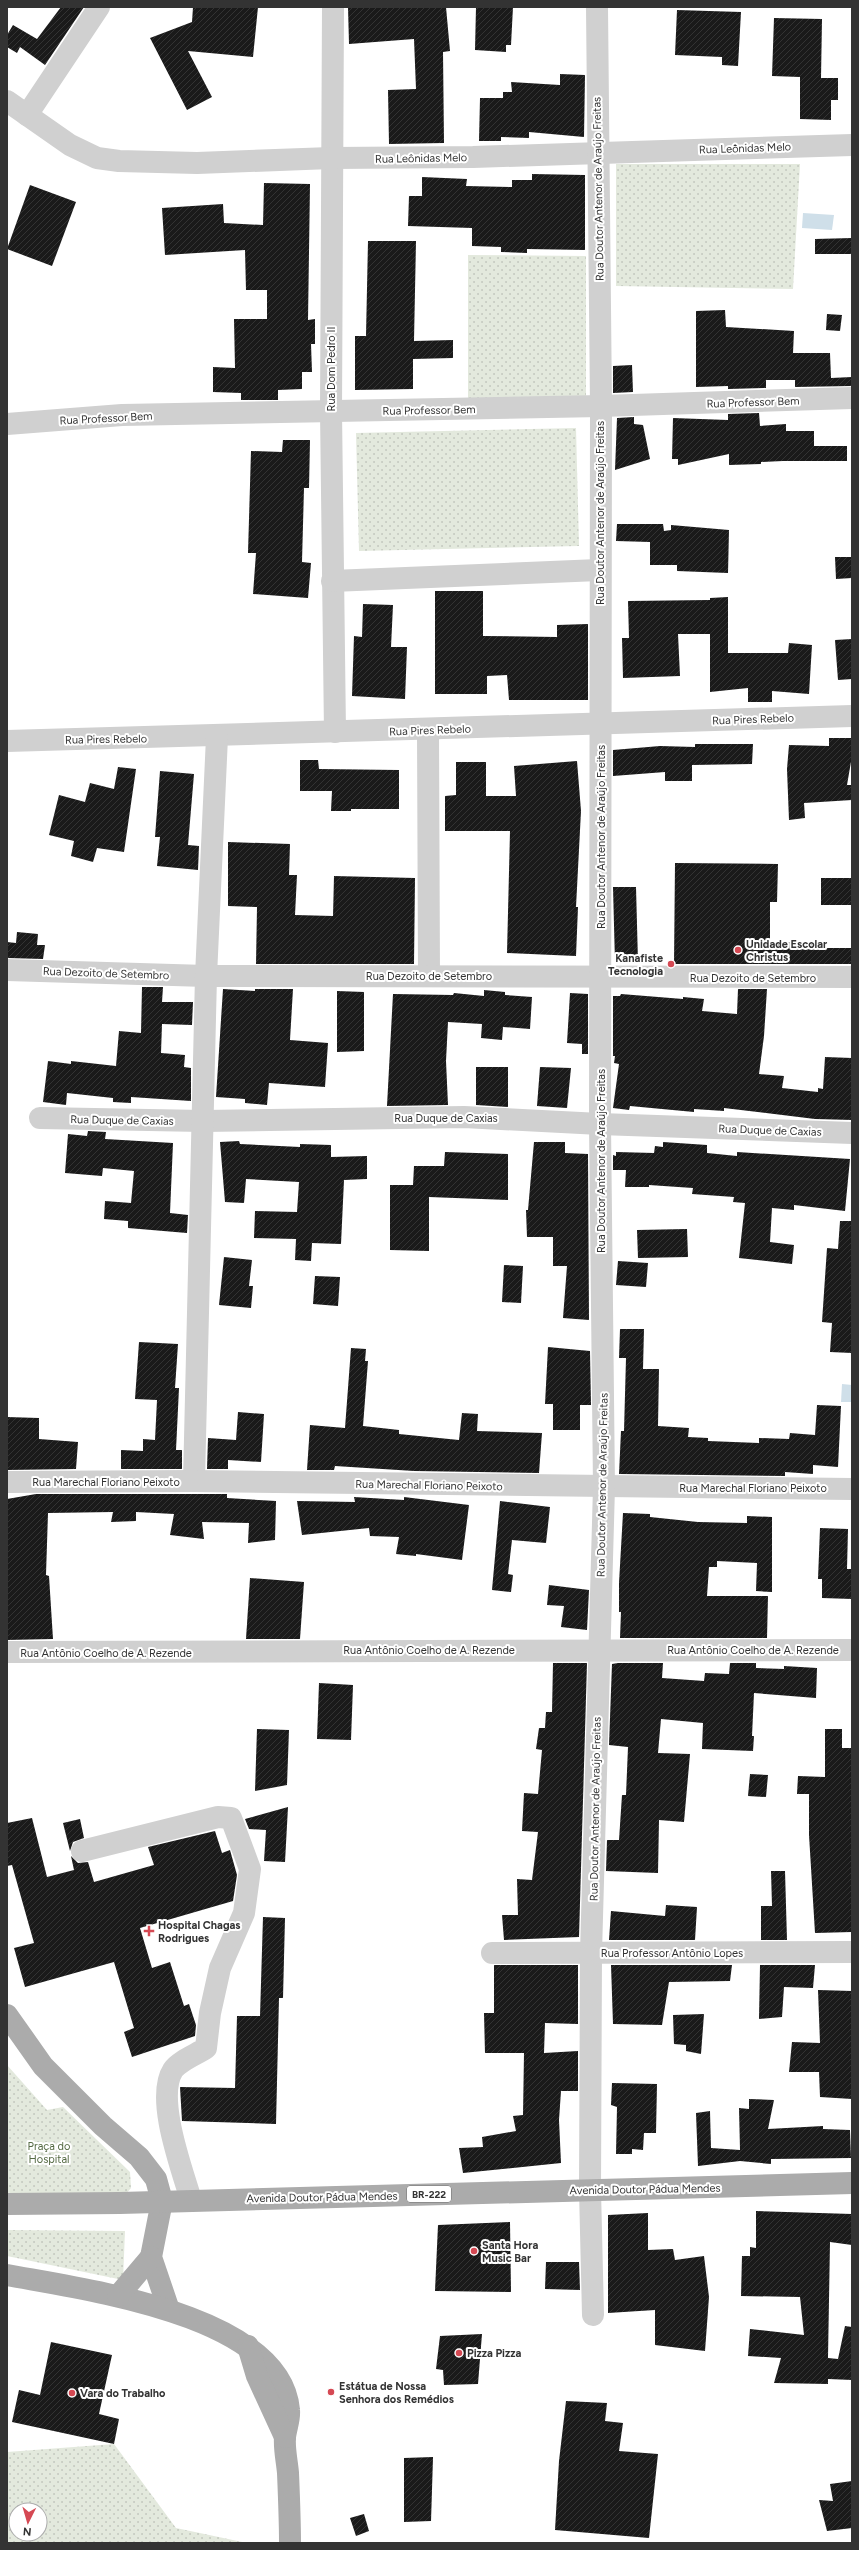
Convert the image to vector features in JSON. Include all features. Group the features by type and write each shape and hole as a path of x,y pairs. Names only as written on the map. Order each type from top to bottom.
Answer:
{"main road":[{"path":"7,2015 43,2066 59,2084 151,2169 156,2178 162,2201 151,2257 118,2296"},
{"name":"Avenida Doutor Pádua Mendes","path":"7,2204 852,2183"},
{"path":"151,2257 169,2310"},
{"path":"7,2275 118,2296 169,2310 248,2346 257,2376 285,2437 290,2543"}],"street":[{"path":"27,115 99,7"},
{"name":"Rua Dom Pedro II","path":"333,7 331,158 331,411 335,732"},
{"name":"Rua Doutor Antenor de Araújo Freitas","path":"593,2315 590,2190 591,1953 598,1650 604,1487 600,1124 601,406 596,7"},
{"name":"Rua Leônidas Melo","path":"7,101 70,146 97,158 197,163 331,158 473,157 852,144"},
{"name":"Rua Professor Bem","path":"7,424 122,415 601,406 852,398"},
{"path":"332,581 600,570"},
{"name":"Rua Pires Rebelo","path":"7,742 217,737 335,732 428,731 601,723 852,716"},
{"path":"428,731 429,975"},
{"path":"194,1481 206,976 217,737"},
{"name":"Rua Dezoito de Setembro","path":"7,970 206,976 429,975 600,978 852,978"},
{"name":"Rua Duque de Caxias","path":"40,1118 203,1121 464,1117 600,1124 852,1133"},
{"name":"Rua Marechal Floriano Peixoto","path":"7,1482 194,1481 852,1489"},
{"name":"Rua Antônio Coelho de A. Rezende","path":"7,1652 246,1653 367,1650 852,1650"},
{"path":"82,1851 218,1817 230,1818 250,1869 244,1913 220,1968 210,2013 206,2048 174,2068 169,2080 168,2125 191,2200"},
{"name":"Rua Professor Antônio Lopes","path":"492,1953 852,1952"}],"green space":[{"path":"616,164 800,164 793,289 616,286"},
{"path":"468,255 586,256 586,399 468,398"},
{"path":"576,428 579,546 359,551 356,433"},
{"name":"Praça do Hospital","path":"7,2065 47,2110 63,2107 130,2172 131,2188 125,2195 7,2194"},
{"path":"7,2230 125,2231 123,2280 7,2256"},
{"path":"114,2444 176,2528 247,2543 7,2543 7,2452"}],"shaded area":[{"path":"803,213 834,215 832,230 802,228"},
{"path":"842,1384 852,1385 852,1402 841,1402"}],"building":[{"path":"61,7 84,7 45,65 20,47 17,53 7,47 7,35 13,25 37,39"},
{"path":"193,7 258,7 253,57 188,51 212,97 187,110 150,38 192,22"},
{"path":"348,7 446,7 450,51 443,52 444,143 389,144 388,90 416,89 414,39 349,44"},
{"path":"476,7 513,7 511,45 506,45 506,52 475,50"},
{"path":"677,10 741,12 738,66 722,65 722,57 675,55"},
{"path":"774,18 822,19 821,78 838,78 838,100 831,100 831,120 800,119 800,77 772,76"},
{"path":"560,74 585,75 584,137 529,132 529,138 501,137 501,141 479,141 480,98 503,98 503,92 512,92 511,82 560,85"},
{"path":"532,174 585,175 585,250 527,249 527,253 501,252 501,247 472,246 472,228 408,226 409,196 422,196 422,177 467,179 466,186 512,187 512,180 532,180"},
{"path":"264,183 310,184 308,320 315,319 315,344 311,344 312,372 302,372 302,389 278,390 278,400 241,400 241,393 213,392 213,367 235,368 234,319 267,319 267,290 246,290 245,250 165,255 162,208 223,204 224,223 263,225"},
{"path":"30,185 76,202 52,266 7,249"},
{"path":"852,238 852,254 815,254 815,239"},
{"path":"368,241 416,241 414,341 453,340 453,358 413,359 413,389 355,390 355,336 366,336"},
{"path":"725,310 726,327 794,331 793,353 830,353 831,378 852,377 852,386 795,387 795,380 766,380 766,388 728,389 728,386 696,387 696,311"},
{"path":"827,314 842,315 840,331 826,330"},
{"path":"632,365 633,392 613,393 613,366"},
{"path":"759,413 760,426 786,424 786,431 814,431 814,446 847,446 847,461 783,461 761,462 761,464 729,465 729,454 678,465 678,459 672,459 673,418 728,420 728,414"},
{"path":"634,417 634,424 643,425 650,459 615,470 617,418"},
{"path":"283,440 310,440 309,488 304,488 302,562 311,563 308,598 253,594 256,553 248,553 251,451 282,452"},
{"path":"617,524 663,524 664,531 671,530 671,525 729,530 728,573 677,571 677,565 650,565 650,542 616,541"},
{"path":"835,557 852,557 852,578 836,579"},
{"path":"435,591 483,591 483,636 557,637 557,625 588,624 588,700 509,700 507,675 487,676 487,694 435,694"},
{"path":"728,597 728,653 788,653 789,643 812,645 809,694 772,691 772,702 748,702 748,688 710,692 710,634 678,634 680,676 623,678 622,638 629,638 628,601 710,600 710,598"},
{"path":"363,604 393,605 391,647 407,647 405,699 352,696 354,636 362,637"},
{"path":"852,639 852,679 838,680 835,640"},
{"path":"829,738 852,738 852,756 847,785 852,785 852,800 804,803 805,818 789,820 787,769 789,745 829,746"},
{"path":"695,744 753,744 752,764 692,765 692,781 665,781 665,772 613,776 613,750 660,746 695,747"},
{"path":"300,760 318,760 319,769 399,770 399,809 351,809 351,811 331,811 332,791 300,791"},
{"path":"577,761 581,811 576,907 578,907 576,956 507,953 510,831 445,831 445,796 456,795 456,762 486,762 486,796 516,796 514,766"},
{"path":"118,767 136,769 124,852 97,848 93,862 71,856 74,841 49,835 59,795 85,802 90,783 114,789"},
{"path":"160,771 194,774 188,845 199,846 198,870 157,866 160,837 155,837"},
{"path":"228,842 290,844 289,875 297,875 295,915 333,916 334,876 415,878 414,964 256,964 257,907 228,906"},
{"path":"675,863 778,864 777,902 770,902 770,942 815,942 815,948 852,948 852,964 674,964"},
{"path":"821,878 852,878 852,905 821,905"},
{"path":"613,887 636,887 638,962 615,963"},
{"path":"17,932 38,934 37,945 45,945 43,959 7,958 7,942 16,943"},
{"path":"142,987 163,987 162,1002 193,1002 192,1025 162,1024 161,1053 185,1055 184,1067 191,1068 191,1101 131,1097 131,1103 113,1102 113,1098 67,1093 66,1105 43,1102 48,1061 71,1064 71,1061 116,1066 119,1031 141,1033"},
{"path":"223,989 255,991 255,989 293,989 290,1040 328,1043 325,1087 269,1083 267,1105 245,1103 245,1099 216,1097"},
{"path":"738,989 767,989 764,1036 759,1074 784,1076 782,1088 818,1092 818,1088 823,1089 825,1057 852,1058 852,1120 815,1119 724,1108 724,1111 694,1109 694,1112 630,1106 629,1110 613,1108 619,1064 614,1063 615,1056 613,1056 613,996 620,996 621,994 683,999 683,997 704,999 702,1011 737,1014"},
{"path":"484,990 505,992 505,995 532,997 530,1029 503,1027 502,1040 481,1038 482,1024 448,1022 446,1061 448,1105 387,1106 393,994 453,995 454,993 484,996"},
{"path":"337,991 364,992 364,1051 337,1052"},
{"path":"570,993 588,994 588,1054 582,1054 582,1044 567,1043"},
{"path":"476,1067 508,1067 508,1107 476,1105"},
{"path":"540,1067 571,1068 567,1108 537,1106"},
{"path":"88,1131 106,1132 105,1139 173,1143 170,1213 188,1215 187,1233 128,1228 128,1221 104,1219 105,1201 131,1203 134,1171 103,1168 102,1176 65,1173 68,1134 87,1136"},
{"path":"239,1141 240,1144 300,1147 300,1144 331,1145 331,1157 367,1156 367,1179 344,1180 341,1244 312,1243 311,1261 295,1260 296,1239 254,1238 255,1211 297,1212 299,1182 246,1179 244,1203 225,1202 220,1142"},
{"path":"534,1142 565,1142 565,1153 588,1154 589,1320 563,1318 567,1266 553,1266 553,1237 527,1237 526,1210 528,1210"},
{"path":"663,1142 707,1145 707,1153 737,1156 737,1152 850,1159 845,1211 794,1205 794,1210 772,1208 770,1242 794,1245 792,1264 739,1258 745,1203 733,1202 734,1197 692,1194 693,1188 649,1185 649,1187 625,1187 626,1170 613,1170 613,1155 616,1156 616,1152 654,1153 655,1146 663,1147"},
{"path":"445,1152 508,1154 508,1200 429,1197 429,1251 390,1250 390,1185 413,1185 414,1166 444,1166"},
{"path":"840,1221 852,1221 852,1353 830,1352 832,1323 822,1322 827,1248 838,1249"},
{"path":"687,1229 688,1257 638,1258 637,1230"},
{"path":"224,1257 252,1260 249,1286 253,1286 251,1308 219,1305"},
{"path":"618,1261 648,1263 646,1287 616,1285"},
{"path":"504,1265 523,1266 521,1303 502,1302"},
{"path":"315,1276 340,1277 338,1306 313,1304"},
{"path":"620,1329 644,1329 643,1369 659,1369 658,1426 689,1428 688,1437 708,1438 708,1441 759,1443 759,1438 789,1439 790,1433 815,1435 817,1405 841,1406 838,1467 813,1465 813,1474 785,1472 785,1476 619,1474 621,1431 624,1431 626,1358 619,1358"},
{"path":"139,1342 178,1344 175,1388 179,1388 176,1450 182,1450 182,1469 121,1469 121,1450 143,1451 143,1439 155,1440 157,1400 135,1399"},
{"path":"548,1347 590,1351 591,1405 580,1405 580,1430 553,1430 553,1404 545,1404"},
{"path":"351,1348 366,1349 365,1361 368,1361 363,1426 399,1430 399,1434 459,1440 462,1413 478,1414 477,1431 542,1433 539,1473 414,1471 335,1466 334,1470 307,1470 310,1425 345,1428"},
{"path":"238,1412 264,1414 261,1462 228,1460 228,1469 207,1469 208,1438 236,1440"},
{"path":"7,1417 39,1418 39,1439 78,1442 76,1469 7,1470"},
{"path":"36,1494 227,1494 227,1498 276,1501 275,1540 248,1543 249,1523 202,1522 204,1539 170,1535 174,1514 136,1512 136,1521 111,1522 113,1512 48,1513 46,1575 49,1576 53,1639 7,1640 7,1499"},
{"path":"354,1497 404,1500 404,1497 469,1505 462,1560 416,1554 416,1556 396,1554 399,1537 370,1536 369,1528 302,1535 297,1501 355,1502"},
{"path":"500,1501 550,1507 546,1543 512,1540 508,1574 513,1575 511,1592 492,1590"},
{"path":"623,1513 650,1514 650,1517 698,1522 747,1523 747,1516 772,1517 772,1592 756,1591 757,1563 717,1561 717,1567 709,1567 707,1596 768,1596 767,1638 620,1638 621,1612 619,1612 619,1583"},
{"path":"820,1528 848,1529 847,1569 852,1569 852,1599 822,1598 822,1579 818,1579"},
{"path":"250,1578 304,1582 300,1639 246,1639"},
{"path":"549,1585 589,1590 587,1630 561,1627 564,1606 547,1605"},
{"path":"553,1663 587,1663 579,1937 504,1940 502,1915 518,1915 517,1879 532,1880 538,1832 522,1831 524,1793 538,1794 542,1750 536,1749 539,1728 545,1728 546,1712 552,1712"},
{"path":"663,1663 662,1678 704,1681 705,1673 729,1674 730,1663 756,1663 756,1668 784,1669 784,1666 817,1668 816,1698 754,1693 752,1736 754,1736 753,1751 702,1749 703,1723 661,1719 658,1753 690,1754 684,1822 659,1820 658,1873 606,1871 607,1840 619,1840 622,1795 626,1795 628,1747 609,1745 612,1664"},
{"path":"319,1683 353,1685 351,1740 317,1739"},
{"path":"257,1729 289,1730 287,1785 255,1791"},
{"path":"825,1729 842,1729 842,1748 852,1748 852,1932 815,1933 809,1835 809,1794 797,1794 798,1776 825,1777"},
{"path":"750,1774 768,1775 766,1797 748,1796"},
{"path":"288,1807 285,1862 264,1861 266,1830 249,1829 245,1819"},
{"path":"32,1818 47,1877 74,1870 71,1856 78,1863 88,1862 94,1882 154,1865 148,1847 215,1831 222,1853 230,1850 237,1875 233,1901 140,1928 152,1968 170,1962 184,2006 189,2004 196,2025 195,2036 132,2057 124,2032 134,2028 114,1962 25,1987 14,1948 34,1943 12,1865 7,1866 7,1823"},
{"path":"80,1819 84,1838 73,1842 70,1851 63,1823"},
{"path":"771,1871 785,1871 787,1940 761,1940 761,1906 772,1906"},
{"path":"666,1905 697,1907 695,1940 609,1940 611,1911 665,1916"},
{"path":"263,1917 285,1918 283,1998 279,1998 276,2124 182,2121 180,2087 235,2088 237,2016 260,2016"},
{"path":"494,1965 578,1965 578,2024 545,2023 544,2053 578,2051 578,2091 561,2091 559,2120 561,2163 463,2173 459,2148 483,2147 482,2137 516,2131 513,2116 523,2115 524,2053 485,2053 484,2013 494,2013"},
{"path":"611,1965 732,1965 730,1981 669,1982 662,2025 613,2024"},
{"path":"760,1965 815,1965 813,1988 784,1987 782,2017 759,2019"},
{"path":"818,1990 852,1991 852,2099 820,2097 819,2072 789,2072 792,2042 820,2043"},
{"path":"704,2014 701,2054 686,2051 686,2045 674,2044 673,2015"},
{"path":"612,2083 657,2084 656,2133 644,2133 643,2150 632,2149 632,2154 616,2154 617,2107 611,2105"},
{"path":"749,2099 774,2100 768,2129 823,2126 823,2129 850,2130 851,2158 771,2159 771,2164 740,2161 698,2166 696,2113 710,2111 711,2148 740,2150 739,2108 749,2109"},
{"path":"756,2211 852,2214 852,2245 830,2242 828,2358 838,2359 845,2326 852,2327 852,2380 828,2379 828,2384 774,2383 781,2358 748,2356 750,2329 804,2335 800,2297 741,2296 742,2256 750,2256 750,2247 756,2248"},
{"path":"648,2213 648,2250 673,2249 675,2260 704,2256 709,2297 705,2351 655,2345 655,2310 608,2313 608,2215"},
{"path":"510,2222 511,2292 435,2291 438,2225"},
{"path":"546,2262 579,2262 580,2290 545,2289"},
{"name":"Pizza Pizza","path":"482,2334 478,2384 444,2385 443,2370 436,2369 440,2336"},
{"name":"Vara do Trabalho","path":"51,2342 112,2355 99,2414 119,2419 114,2444 12,2422 19,2390 40,2395"},
{"path":"566,2401 607,2403 605,2421 623,2423 619,2451 658,2454 649,2538 555,2530 559,2461"},
{"path":"433,2457 431,2521 404,2522 404,2458"},
{"path":"852,2481 852,2528 827,2531 819,2500 833,2501 830,2484"},
{"path":"364,2514 369,2531 356,2536 350,2518"}],"place":[{"name":"Unidade Escolar Christus","path":"738,950"},
{"name":"Kanafiste Tecnologia","path":"671,964"},
{"name":"Hospital Chagas Rodrigues","path":"149,1931"},
{"name":"Santa Hora Music Bar","path":"474,2251"},
{"name":"Pizza Pizza","path":"459,2353"},
{"name":"Estátua de Nossa Senhora dos Remédios","path":"331,2392"},
{"name":"Vara do Trabalho","path":"72,2393"}]}
